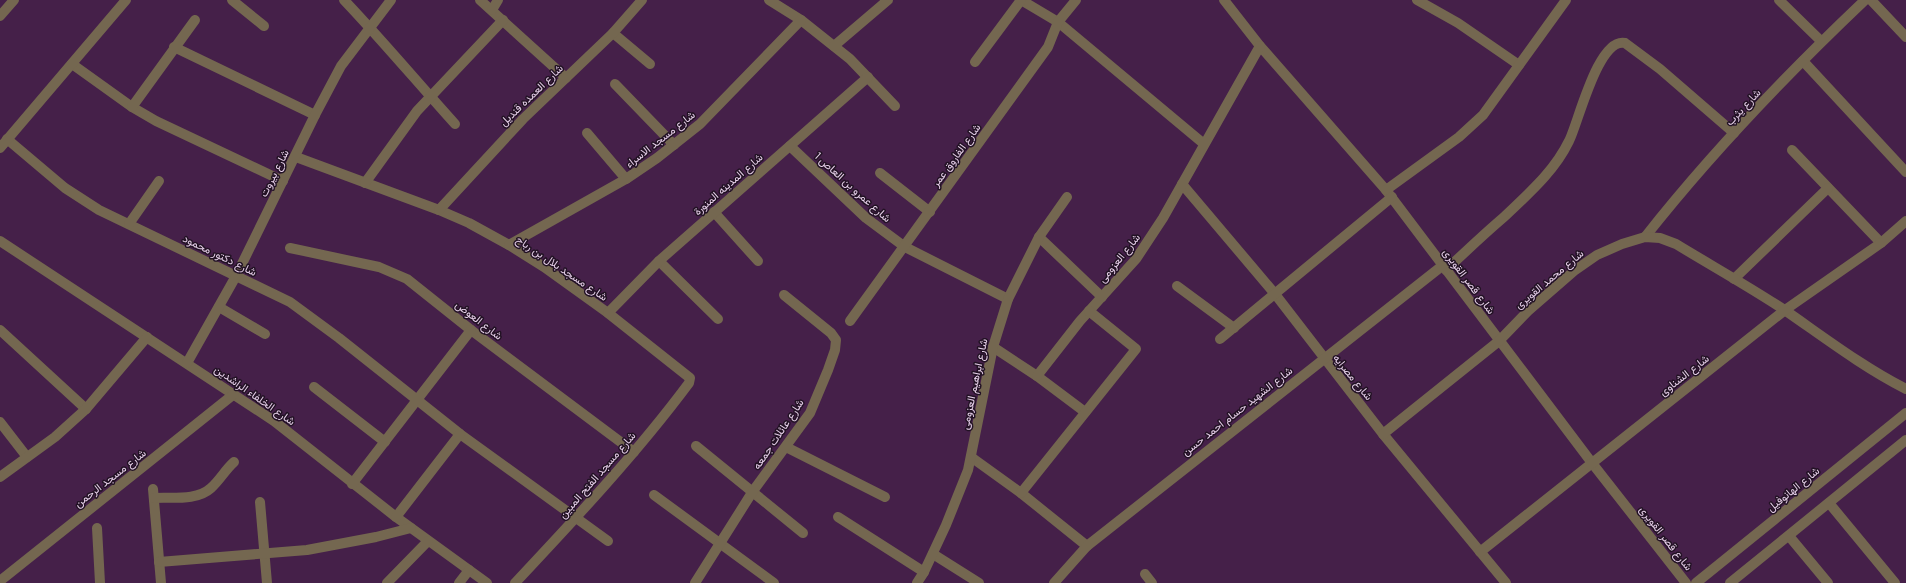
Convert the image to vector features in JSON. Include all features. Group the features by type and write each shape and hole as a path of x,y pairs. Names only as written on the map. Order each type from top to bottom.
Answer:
{"street":[{"path":"0,16 14,0"},
{"path":"232,0 264,26"},
{"path":"344,0 455,124"},
{"name":"شارع بيروت","path":"187,363 236,276 296,157 315,115 341,66 369,27 391,0"},
{"path":"480,0 566,78"},
{"path":"492,10 498,0"},
{"name":"شارع العمده قنديل","path":"439,210 523,119 613,33 642,0"},
{"path":"769,0 801,20 834,46 868,78 894,106"},
{"path":"975,62 1021,0 1058,22 1204,144"},
{"name":"شارع الفاروق عمر","path":"850,321 1048,47 1058,22 1076,0"},
{"name":"شارع قصر القويرى","path":"1224,0 1260,46 1389,194 1592,463 1686,583"},
{"path":"1417,0 1458,23 1519,65"},
{"path":"1220,339 1275,294 1389,194 1459,137 1483,115 1566,0"},
{"path":"1779,0 1821,41"},
{"name":"شارع يثرب","path":"1645,237 1686,185 1734,133 1821,41 1865,0"},
{"path":"1871,0 1906,37"},
{"path":"0,148 72,64 122,1"},
{"path":"834,46 882,2"},
{"path":"132,107 195,20"},
{"path":"365,183 398,135 417,111 503,20"},
{"name":"شارع مسجد الاسراء","path":"509,245 626,179 674,145 700,124 801,20"},
{"path":"613,33 650,64"},
{"name":"شارع الشهيد حسام احمد حسن","path":"1054,583 1087,546 1323,359 1444,268 1534,189 1553,166 1569,141 1592,74 1604,56 1618,44 1625,43 1660,69 1734,133"},
{"name":"شارع العزومى","path":"1038,376 1089,311 1136,259 1182,184 1260,46"},
{"path":"174,47 315,115"},
{"path":"1803,61 1906,172"},
{"path":"72,64 132,107 156,122 283,181"},
{"name":"شارع المدينه المنورة","path":"608,314 658,261 868,78"},
{"path":"615,84 674,145"},
{"path":"587,133 626,179"},
{"name":"شارع دكتور محمود","path":"7,139 65,188 99,210 274,293 296,306 339,338 460,434 608,541"},
{"name":"شارع عمرو بن العاص 1","path":"790,146 866,218 905,246 1008,299"},
{"path":"1792,150 1881,243"},
{"name":"شارع مسجد بلال بن رباح","path":"296,157 439,210 469,223 509,245 544,267 608,314 690,378"},
{"path":"880,173 930,212"},
{"path":"129,224 159,181"},
{"name":"شارع مصرايه","path":"1182,184 1275,294 1323,359 1506,583"},
{"path":"1734,279 1828,188"},
{"name":"شارع ابراهيم العزومى","path":"916,583 924,572 933,554 968,470 993,347 1008,299 1039,237 1067,197"},
{"path":"714,212 758,261"},
{"name":"شارع الشناوى","path":"1480,552 1785,310 1881,243 1906,221"},
{"path":"1039,237 1102,297"},
{"name":"شارع محمد القويرى","path":"1383,434 1499,341 1528,311 1574,271 1597,255 1622,244 1645,237 1660,238 1676,244 1785,310 1832,345 1906,389"},
{"name":"شارع الخلفاء الراشدين","path":"0,241 147,336 274,421 352,484 486,583"},
{"name":"شارع العوض","path":"290,248 379,267 393,272 419,288 471,330 634,452"},
{"path":"658,261 718,319"},
{"path":"1177,286 1234,328"},
{"name":"شارع عائلات جمعه","path":"700,581 753,491 810,413 835,350 836,340 831,333 784,295"},
{"path":"218,307 265,334"},
{"path":"1021,493 1136,348 1089,311"},
{"path":"0,330 86,409"},
{"path":"352,484 418,401 471,330"},
{"path":"0,477 55,437 86,409 147,336"},
{"path":"993,347 1038,376 1085,412"},
{"name":"شارع مسجد الفتح المبين","path":"515,583 576,518 634,452 689,383 690,378"},
{"path":"314,387 386,442"},
{"name":"شارع مسجد الرحمن","path":"0,581 234,394"},
{"name":"شارع الهانوفيل","path":"1696,583 1906,413"},
{"path":"0,422 27,457"},
{"path":"396,517 460,434"},
{"path":"1730,583 1906,440"},
{"path":"696,446 803,533"},
{"path":"786,446 885,497"},
{"path":"971,457 1021,493 1087,546"},
{"path":"161,583 153,493 200,496 211,488 226,469 234,462"},
{"path":"654,495 774,583"},
{"path":"260,502 267,583"},
{"path":"1829,503 1895,583"},
{"path":"838,517 924,572"},
{"path":"97,528 100,583"},
{"path":"159,562 307,550 342,544 411,528"},
{"path":"1789,536 1828,583"},
{"path":"387,583 428,541"},
{"path":"933,554 980,583"},
{"path":"458,583 469,570"},
{"path":"1145,574 1152,583"}]}
